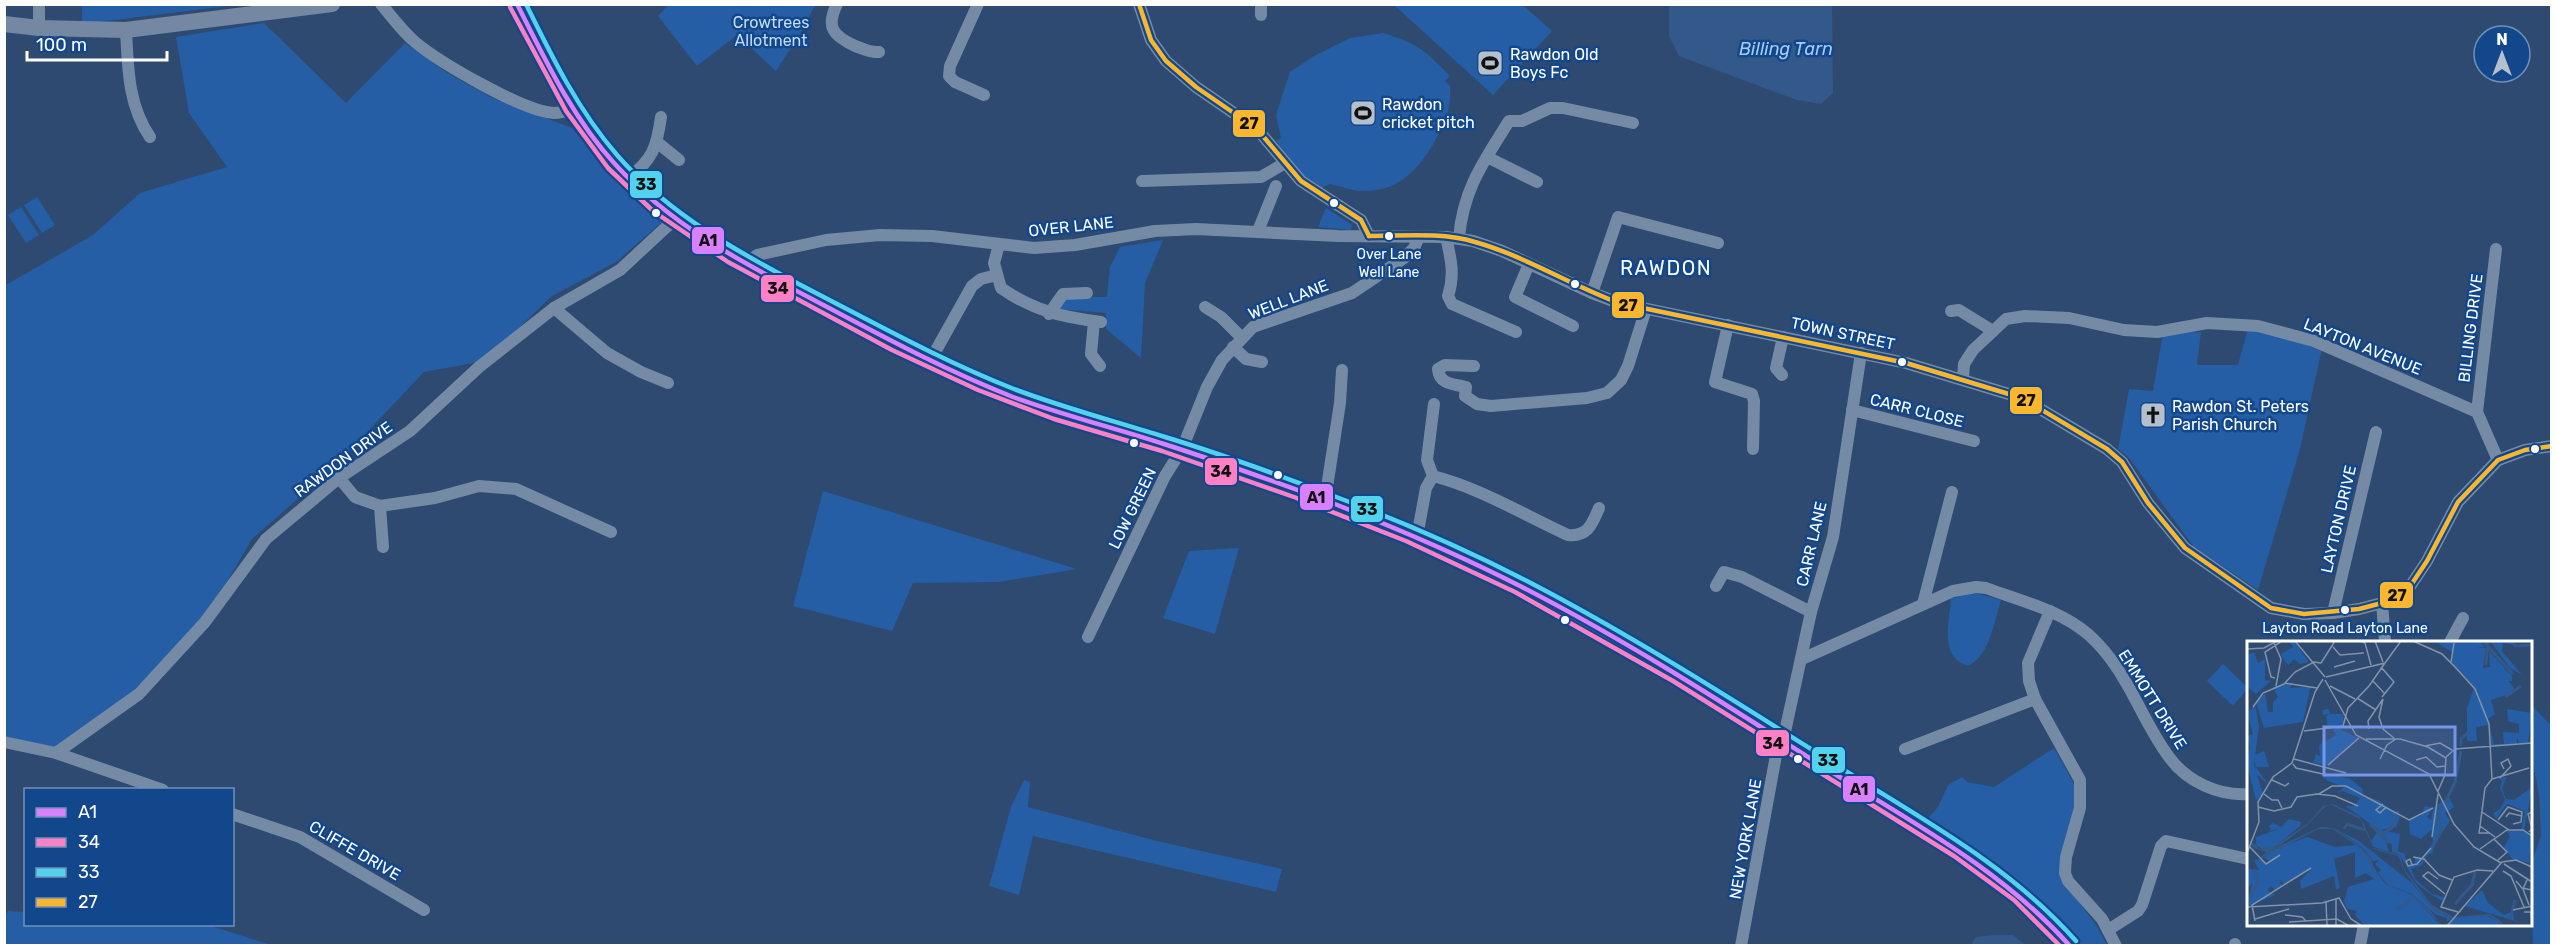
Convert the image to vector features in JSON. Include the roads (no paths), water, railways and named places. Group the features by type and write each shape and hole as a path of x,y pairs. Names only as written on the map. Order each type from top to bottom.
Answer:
{"main road":[{"path":"4,24 39,28 126,30 332,4"},
{"path":"517,4 571,108 612,160 628,178 675,219 745,264 930,361 1039,406 1182,449 1325,500 1418,537 1570,612 1949,845 2008,885 2051,921 2070,945"}],"street":[{"path":"39,4 39,28"},
{"path":"381,4 415,42 470,78 549,112 565,112 571,108"},
{"path":"837,4 832,14 831,27 838,38 871,53 879,52"},
{"path":"978,4 950,66 949,76 956,82 984,95"},
{"path":"1139,4 1151,40 1166,61 1196,87 1257,129 1301,181 1361,220 1369,236"},
{"path":"126,30 133,102 139,120 150,137"},
{"path":"1516,332 1452,304 1448,296 1453,281 1453,238 1469,190 1487,157 1509,121 1522,121 1550,108 1563,108 1633,123"},
{"path":"628,178 644,166 658,143 661,117"},
{"path":"658,143 680,160"},
{"path":"1487,157 1537,182"},
{"path":"1142,181 1261,177 1285,163"},
{"path":"1258,231 1276,186"},
{"path":"1592,293 1618,217 1718,243"},
{"name":"RAWDON DRIVE","path":"56,753 139,694 205,622 266,539 339,478 410,431 479,367 554,309 620,270 675,219"},
{"name":"OVER LANE","path":"745,264 757,255 814,242 880,234 932,236 1034,248 1075,245 1155,231 1196,229 1369,236"},
{"name":"TOWN STREET","path":"1369,236 1453,238 1502,251 1592,293 1646,309 1861,353 1963,378 2022,398 2107,449 2122,462 2148,503 2185,548 2271,608 2304,614 2333,613 2382,603 2409,588 2416,580 2458,502 2498,460"},
{"name":"WELL LANE","path":"1182,449 1207,387 1222,360 1241,337 1253,327 1352,293 1404,258 1414,248 1419,237"},
{"path":"999,245 994,263 1001,288 1015,298 1050,314 1098,322 1090,354 1100,366"},
{"name":"BILLING DRIVE","path":"2477,412 2496,249"},
{"path":"1529,264 1515,297 1573,326"},
{"path":"930,361 972,286 981,279 998,275"},
{"path":"1050,314 1063,294 1087,293"},
{"path":"1205,307 1221,317 1241,337"},
{"path":"554,309 607,353 641,372 668,383"},
{"path":"1474,366 1445,365 1438,369 1441,380 1466,387 1460,398 1477,404 1491,406 1587,398 1607,393 1621,380 1628,366 1646,309"},
{"path":"1951,310 1959,310 1994,331"},
{"name":"LAYTON AVENUE","path":"1963,378 1964,364 1973,350 2006,319 2025,316 2069,318 2124,330 2157,332 2207,323 2258,326 2314,341 2477,412"},
{"path":"1728,325 1714,382 1752,394 1755,411 1754,449"},
{"path":"1782,375 1776,368 1783,337"},
{"path":"1233,347 1246,359 1262,362"},
{"name":"CARR LANE","path":"1781,740 1802,659 1811,612 1833,537 1861,353"},
{"path":"1325,500 1340,403 1342,370"},
{"path":"1433,476 1427,460 1434,404"},
{"name":"CARR CLOSE","path":"1852,410 1974,441"},
{"path":"2477,412 2498,460 2525,450 2552,446"},
{"name":"LAYTON DRIVE","path":"2333,613 2376,432"},
{"name":"LOW GREEN","path":"1088,637 1165,476 1182,449"},
{"path":"1433,476 1449,480 1568,535 1580,535 1589,529 1599,508"},
{"path":"1418,537 1426,488 1433,476"},
{"path":"339,478 355,497 380,506 435,498 479,486 516,489 611,531"},
{"path":"1923,604 1952,492"},
{"path":"380,506 383,547"},
{"path":"1716,586 1724,572 1742,577 1811,612"},
{"name":"EMMOTT DRIVE","path":"1802,659 1953,591 1976,587 2050,611 2071,622 2102,647 2125,679 2169,758 2180,769 2191,778 2218,791 2236,795 2247,794"},
{"path":"2382,603 2385,641"},
{"path":"2050,611 2028,663 2029,681 2035,699 2080,780 2080,808 2066,857 2065,873 2068,881 2102,919 2116,945"},
{"path":"2451,641 2463,618"},
{"path":"1905,749 2035,699"},
{"name":"NEW YORK LANE","path":"1741,945 1781,740"},
{"path":"4,742 56,753 160,788"},
{"name":"CLIFFE DRIVE","path":"234,815 300,837 424,910"},
{"path":"2108,930 2138,911 2142,905 2161,846 2166,841 2247,859"},
{"path":"2360,945 2364,926"}],"water":[{"name":"Billing Tarn","path":"1669,5 1832,6 1833,93 1821,104 1797,100 1679,56 1669,36"},
{"path":"2013,935 2025,945 1971,945 1976,937"}],"place":[{"name":"Rawdon Old Boys Fc","path":"1490,63"},
{"name":"Rawdon cricket pitch","path":"1363,113"},
{"name":"Over Lane Well Lane","path":"1389,236"},
{"name":"Rawdon St. Peters Parish Church","path":"2153,415"},
{"name":"Layton Road Layton Lane","path":"2345,610"}],"district":[{"name":"RAWDON","path":"1666,268"}],"park label":[{"name":"Crowtrees Allotment","path":"771,31"}]}
